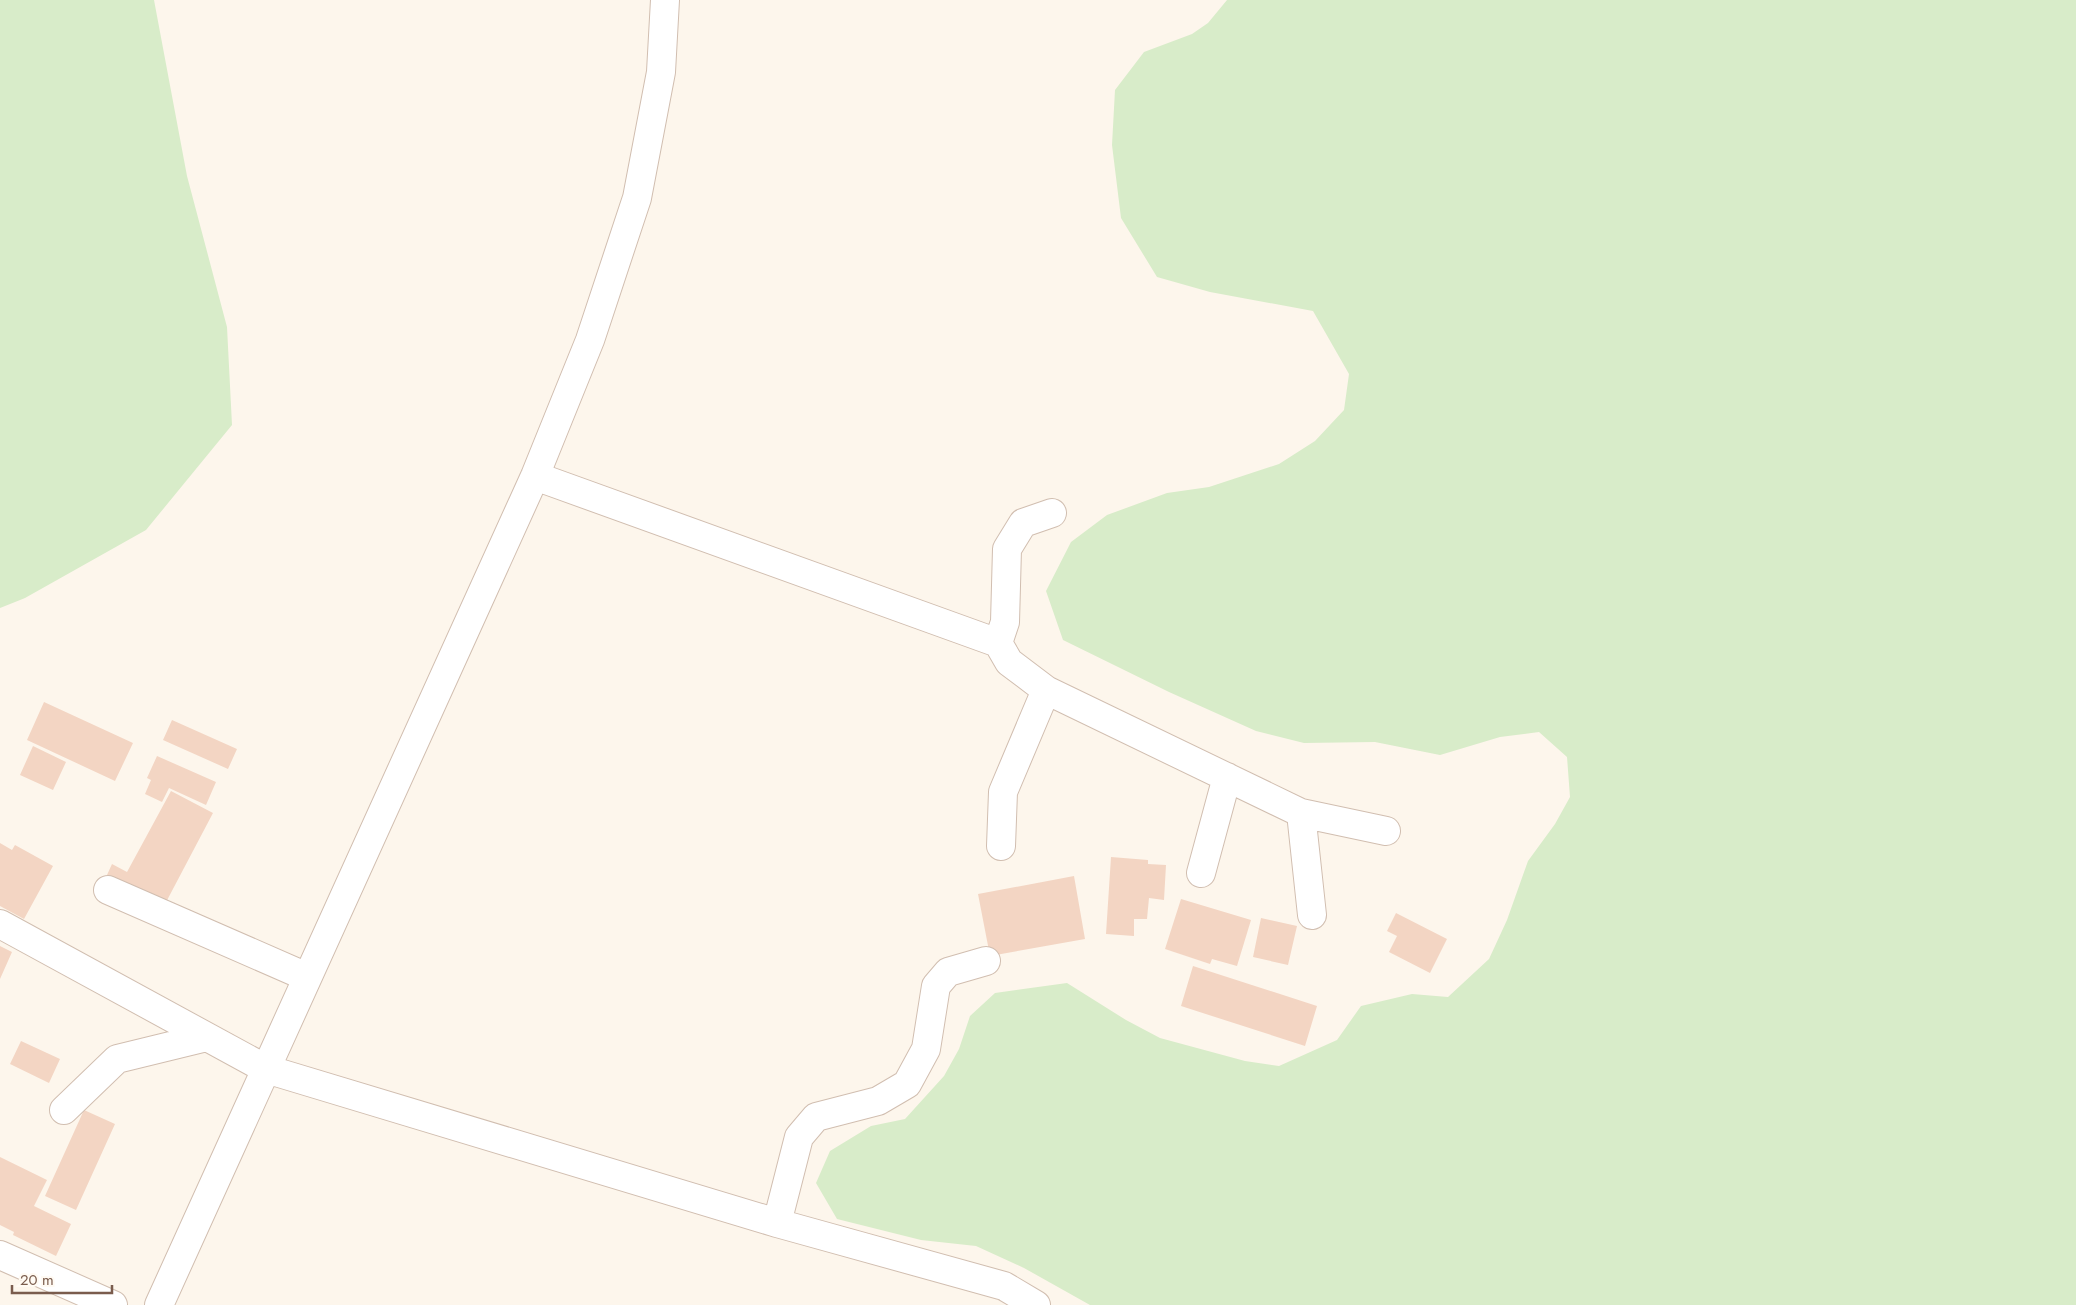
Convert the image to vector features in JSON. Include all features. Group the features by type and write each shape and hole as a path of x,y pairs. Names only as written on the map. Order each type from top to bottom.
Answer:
{"street":[{"path":"160,1305 307,977 536,476 590,340 637,198 661,72 665,0"},
{"path":"536,476 998,643 1009,662 1046,690 1301,813 1386,831"},
{"path":"998,643 1005,622 1007,549 1023,524 1052,513"},
{"path":"1001,846 1003,792 1046,690"},
{"path":"1201,873 1228,778"},
{"path":"1301,813 1312,915"},
{"path":"108,890 307,977"},
{"path":"0,924 266,1068 777,1223 1004,1286 1036,1305"},
{"path":"777,1223 799,1137 816,1117 878,1101 907,1084 926,1049 936,986 948,972 986,961"},
{"path":"64,1110 117,1059 207,1037"},
{"path":"0,1255 114,1305"}],"green space":[{"path":"0,0 154,0 187,176 227,327 232,425 146,530 25,598 0,608"},
{"path":"1227,0 2076,0 2076,1305 1090,1305 1024,1268 976,1246 921,1240 837,1219 816,1183 830,1151 871,1126 905,1119 944,1076 959,1049 970,1016 995,993 1067,983 1126,1020 1160,1038 1245,1061 1279,1066 1337,1040 1361,1006 1412,994 1448,997 1489,959 1507,920 1528,861 1555,824 1570,797 1567,757 1539,732 1500,737 1440,755 1375,742 1304,743 1256,731 1169,692 1063,640 1046,591 1071,542 1107,515 1167,493 1209,487 1279,464 1315,441 1344,410 1349,374 1313,311 1210,292 1157,277 1121,218 1112,145 1115,90 1144,52 1192,34 1208,23"}],"building":[{"path":"44,702 133,743 115,781 27,740"},
{"path":"172,720 237,749 228,769 163,740"},
{"path":"33,746 66,762 53,790 20,775"},
{"path":"157,756 216,782 206,805 169,788 162,802 145,794 151,780 147,778"},
{"path":"171,791 213,813 164,906 107,875 112,864 127,872"},
{"path":"0,843 12,850 15,845 53,866 24,919 0,906"},
{"path":"1111,857 1148,860 1148,864 1166,865 1164,900 1149,898 1147,919 1134,919 1134,936 1106,934"},
{"path":"1074,876 1085,939 990,956 978,894"},
{"path":"1181,899 1251,920 1237,966 1212,959 1210,964 1165,949"},
{"path":"1396,913 1447,939 1430,973 1389,952 1397,936 1387,931"},
{"path":"1261,918 1297,926 1288,965 1253,957"},
{"path":"0,946 12,952 0,979"},
{"path":"1193,966 1317,1006 1305,1046 1181,1006"},
{"path":"21,1041 60,1059 49,1083 10,1064"},
{"path":"84,1110 115,1124 76,1210 45,1196"},
{"path":"0,1157 47,1180 34,1206 71,1224 56,1256 13,1235 14,1232 0,1225"}]}
